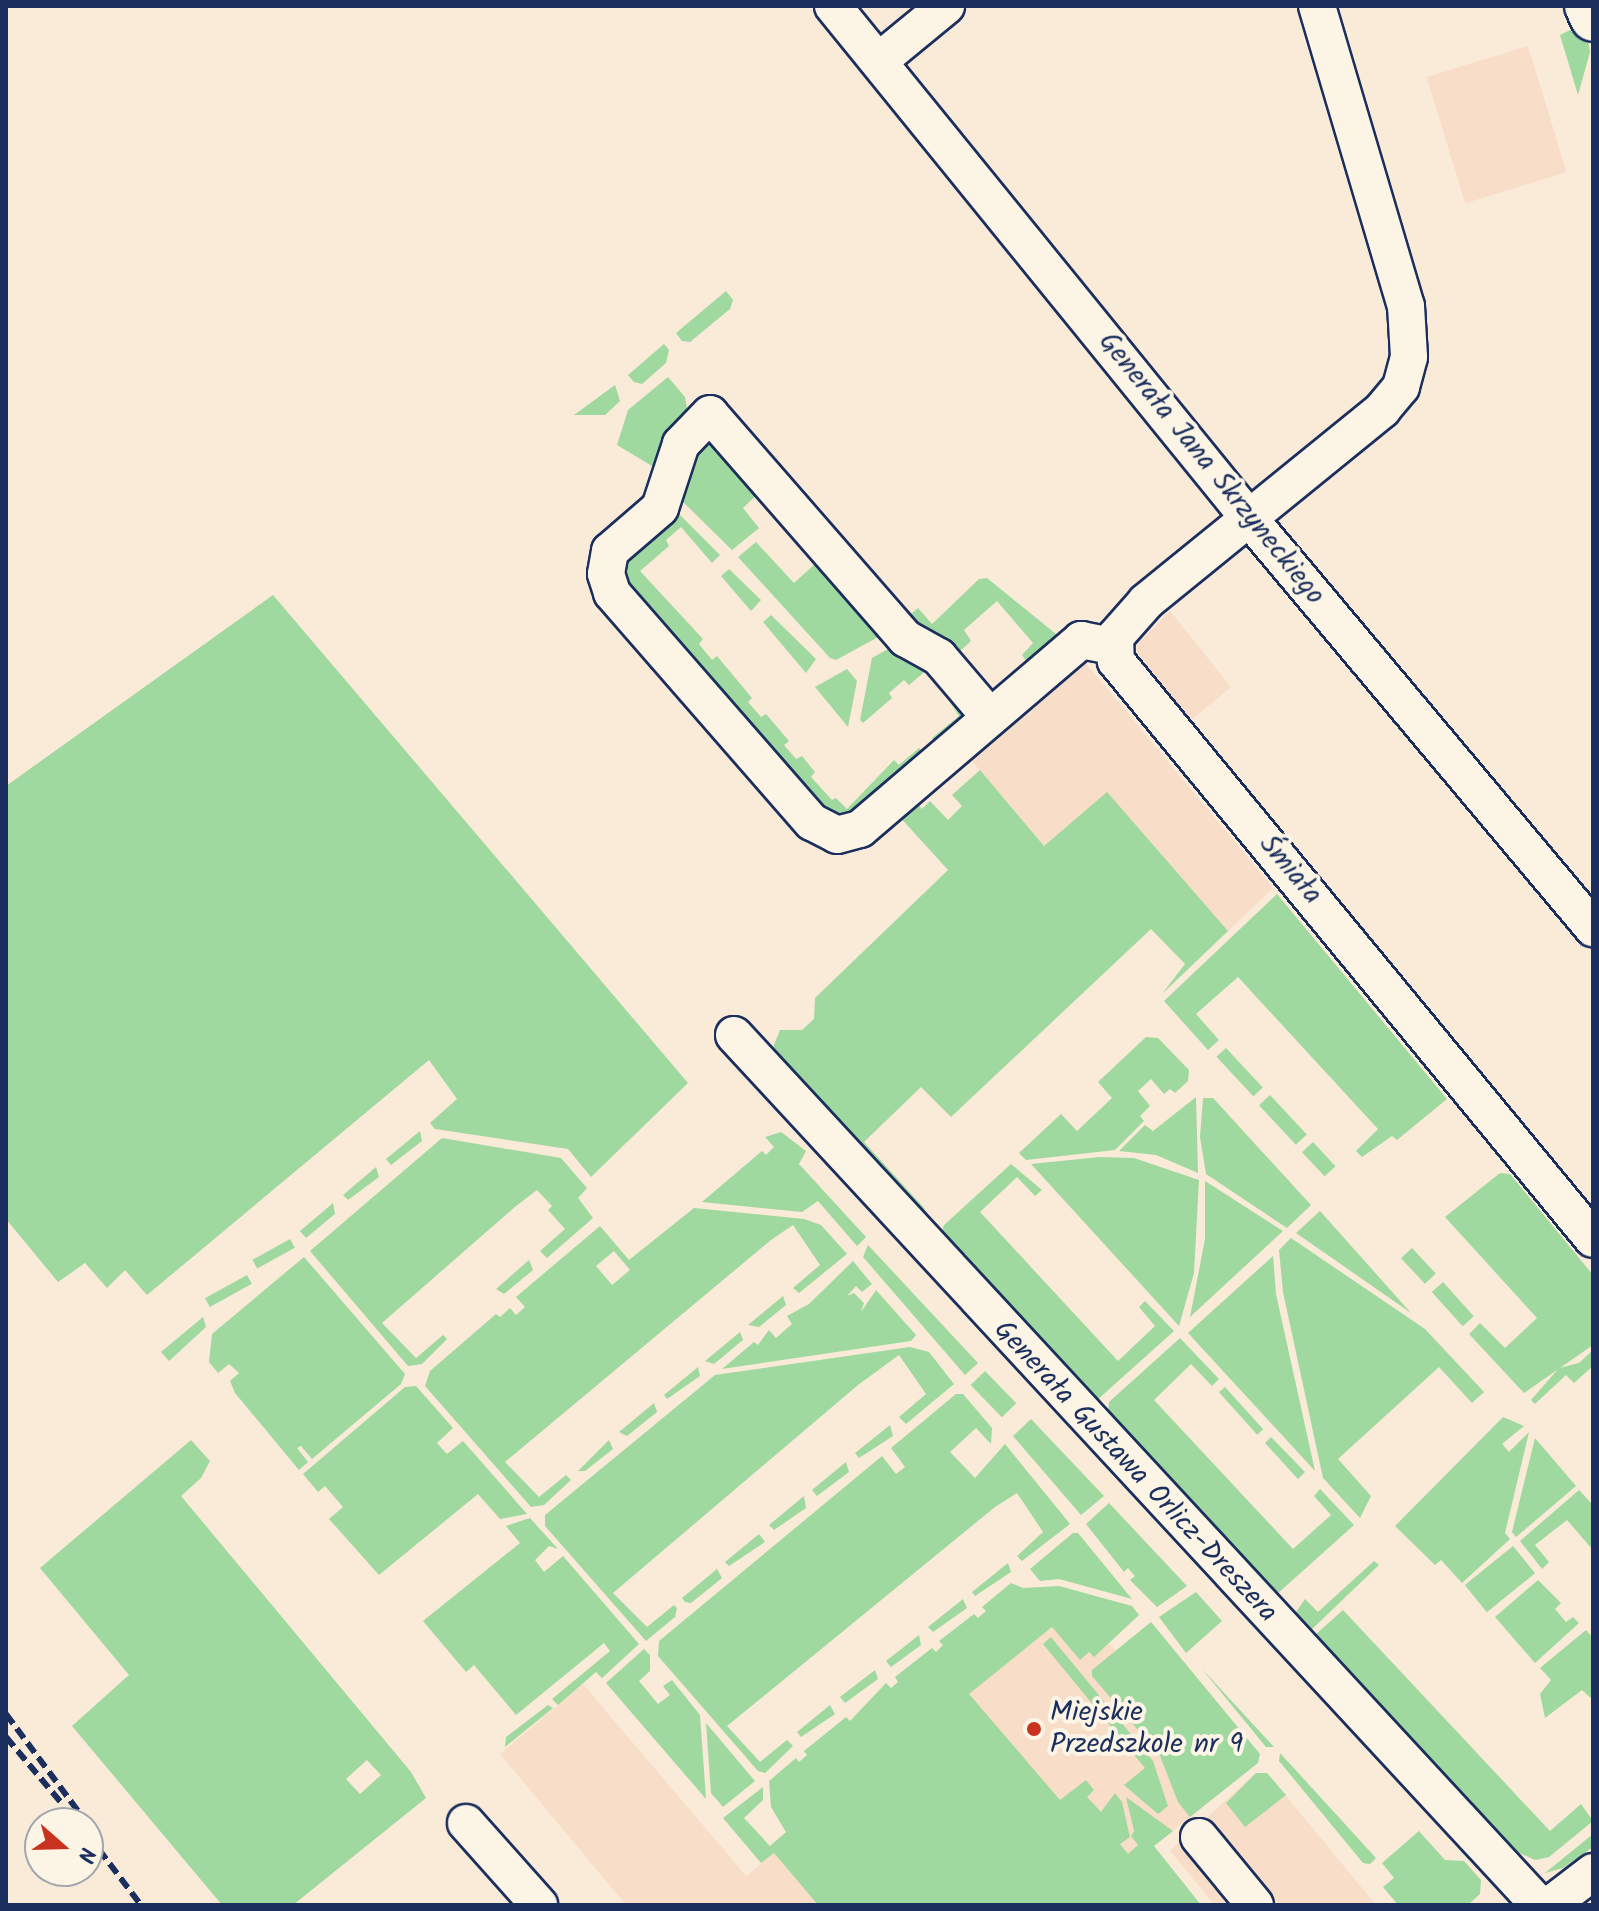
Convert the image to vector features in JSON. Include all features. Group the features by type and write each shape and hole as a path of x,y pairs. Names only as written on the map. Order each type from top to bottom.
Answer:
{"main road":[{"path":"1587,6 1593,19"}],"street":[{"name":"Generała Jana Skrzyneckiego","path":"833,6 1248,517 1593,928"},
{"path":"879,61 946,6"},
{"path":"990,717 939,657 906,639 710,414 681,444 660,508 610,551 606,574 612,593 826,833 844,836 860,829 1081,640 1113,646 1120,627 1146,602 1382,410 1401,387 1409,357 1406,306 1317,6"},
{"name":"Śmiała","path":"1113,646 1116,661 1593,1239"},
{"name":"Generała Gustawa Orlicz-Dreszera","path":"734,1035 1539,1905"},
{"path":"466,1823 539,1905"},
{"path":"1199,1837 1255,1905"},
{"path":"1550,1905 1593,1872"}],"shaded area":[{"path":"1528,46 1567,172 1465,203 1427,77"},
{"path":"1170,611 1231,687 1189,722 1136,657 1138,643"},
{"path":"1083,660 1273,888 1228,931 1107,793 1044,846 971,760"},
{"path":"1061,1588 1231,1784 1081,1905 956,1674"},
{"path":"583,1684 746,1876 774,1853 818,1905 626,1905 500,1754"},
{"path":"1256,1773 1267,1773 1376,1905 1215,1905 1170,1851"}],"green space":[{"path":"1585,23 1590,52 1578,95 1560,35"},
{"path":"726,291 733,300 730,309 690,342 682,341 676,333"},
{"path":"664,344 669,350 666,363 642,384 634,382 628,375"},
{"path":"668,377 685,397 688,414 657,469 617,445 628,410"},
{"path":"615,385 620,401 605,415 574,415"},
{"path":"707,438 764,488 743,508 759,528 732,550 677,496 680,467"},
{"path":"673,508 720,555 712,563 681,527 666,540 669,546 640,571 703,639 699,644 712,660 717,656 752,698 748,702 761,717 766,714 789,741 784,745 796,759 802,756 815,772 811,777 832,800 836,798 847,809 894,760 899,765 919,748 926,755 835,827 621,586 620,554"},
{"path":"756,542 794,583 825,555 880,636 836,660 830,658 738,557"},
{"path":"729,569 761,600 751,611 721,576"},
{"path":"987,578 1056,634 1053,646 1029,665 1022,655 1033,643 997,601 964,630 971,641 957,654 905,619 918,608 932,624 979,579"},
{"path":"273,595 688,1083 591,1177 568,1149 435,1129 430,1123 457,1099 429,1060 147,1295 125,1270 107,1288 85,1263 58,1282 6,1219 6,786"},
{"path":"771,615 816,659 806,673 763,622"},
{"path":"895,645 927,660 965,715 938,745 932,738 959,716 928,669 909,685 904,680 889,693 892,698 863,723 860,720 872,658"},
{"path":"847,669 857,681 848,727 815,687"},
{"path":"980,770 1044,846 1107,792 1228,931 1162,994 1185,964 1151,929 951,1117 921,1087 864,1142 925,1209 922,1212 773,1054 774,1045 780,1030 802,1030 814,1019 815,998 948,870 898,815 912,797 922,809 930,801 948,820 962,806 952,795"},
{"path":"1277,894 1447,1099 1397,1140 1392,1136 1362,1157 1356,1151 1378,1129 1238,977 1196,1014 1219,1040 1208,1050 1164,1001"},
{"path":"1146,1037 1158,1038 1189,1070 1188,1081 1175,1093 1170,1089 1164,1094 1151,1079 1138,1091 1150,1106 1140,1116 1144,1121 1115,1150 1026,1160 1019,1153 1061,1114 1077,1131 1112,1098 1098,1082"},
{"path":"1226,1048 1263,1087 1253,1096 1216,1057"},
{"path":"1270,1095 1307,1134 1296,1145 1259,1105"},
{"path":"1196,1097 1198,1173 1156,1155 1119,1151 1145,1125 1153,1131"},
{"path":"1203,1098 1213,1098 1311,1205 1287,1228 1206,1174 1200,1137"},
{"path":"420,1131 422,1141 391,1165 386,1159"},
{"path":"781,1132 806,1151 799,1164 866,1237 857,1246 818,1201 802,1212 702,1202 762,1151 766,1155 774,1147 765,1137"},
{"path":"442,1138 561,1158 587,1188 578,1198 593,1218 547,1258 540,1251 565,1229 548,1210 552,1206 537,1190 516,1206 382,1323 416,1358 443,1335 447,1339 422,1364 408,1366 310,1251"},
{"path":"1313,1142 1336,1166 1325,1176 1302,1152"},
{"path":"1100,1157 1134,1158 1199,1180 1194,1273 1179,1326 1031,1164"},
{"path":"1011,1164 1042,1190 1035,1196 1017,1177 980,1212 1118,1361 1155,1326 1139,1307 1145,1301 1174,1331 1096,1401 941,1234 944,1225"},
{"path":"376,1167 379,1177 348,1200 343,1195"},
{"path":"1500,1173 1510,1174 1593,1275 1593,1345 1524,1393 1469,1334 1480,1323 1505,1348 1537,1318 1445,1217"},
{"path":"1205,1181 1283,1231 1190,1317 1205,1239"},
{"path":"333,1203 335,1214 306,1238 300,1231"},
{"path":"694,1208 804,1219 821,1225 847,1254 799,1293 793,1288 820,1265 793,1225 771,1240 505,1462 539,1497 566,1475 571,1480 544,1505 531,1507 425,1386 430,1371 496,1314 500,1317 510,1308 516,1315 525,1307 516,1297 600,1226 629,1260","holes":["614,1251 630,1270 612,1285 596,1266"]},
{"path":"1320,1211 1411,1313 1296,1233"},
{"path":"1291,1238 1425,1329 1484,1392 1472,1403 1439,1367 1338,1459 1371,1496 1360,1518 1323,1478 1283,1292 1279,1250"},
{"path":"290,1239 295,1248 257,1269 252,1260"},
{"path":"868,1245 978,1363 965,1375 863,1257"},
{"path":"1412,1248 1436,1274 1425,1284 1401,1258"},
{"path":"1273,1256 1276,1294 1315,1471 1188,1333"},
{"path":"304,1257 405,1374 401,1384 312,1459 301,1446 297,1448 308,1462 299,1470 235,1393 230,1381 239,1373 229,1364 218,1373 209,1362 212,1334"},
{"path":"529,1260 533,1270 504,1294 496,1289"},
{"path":"853,1261 872,1284 862,1292 856,1286 847,1296 854,1293 864,1303 861,1312 876,1290 916,1335 911,1341 722,1369 754,1342 758,1345 769,1330 776,1338 792,1324 787,1316 809,1304"},
{"path":"247,1275 252,1284 210,1307 205,1298"},
{"path":"1443,1282 1474,1316 1463,1326 1432,1292"},
{"path":"783,1296 786,1305 759,1327 748,1325"},
{"path":"203,1317 206,1327 169,1361 161,1352"},
{"path":"740,1332 743,1340 714,1364 705,1361"},
{"path":"1180,1338 1219,1379 1212,1386 1191,1364 1154,1400 1293,1549 1331,1515 1314,1496 1320,1489 1354,1525 1276,1595 1108,1413 1109,1402"},
{"path":"910,1347 929,1352 954,1384 906,1424 899,1417 926,1394 899,1355 858,1385 613,1593 647,1627 674,1605 677,1608 675,1617 646,1641 545,1526 545,1515 715,1375"},
{"path":"1593,1350 1593,1366 1574,1383 1566,1375 1535,1404 1531,1400 1559,1368 1579,1363"},
{"path":"698,1367 700,1376 667,1399 664,1395"},
{"path":"985,1371 1016,1403 1002,1417 971,1385"},
{"path":"416,1386 453,1428 437,1443 447,1454 463,1441 527,1514 500,1519 478,1494 379,1575 329,1519 343,1507 325,1486 318,1492 303,1474 405,1387"},
{"path":"1225,1387 1263,1429 1257,1435 1219,1392"},
{"path":"956,1394 963,1394 992,1428 991,1444 976,1428 950,1452 975,1478 1005,1444 1070,1524 1022,1561 1017,1556 1043,1532 1017,1493 995,1507 727,1726 760,1762 787,1740 793,1746 765,1773 758,1771 658,1656 659,1641 882,1456 896,1474 905,1467 891,1448"},
{"path":"654,1403 657,1412 627,1436 619,1432"},
{"path":"1503,1417 1524,1426 1502,1444 1509,1452 1529,1432 1505,1533 1510,1539 1462,1583 1441,1560 1435,1565 1395,1526"},
{"path":"1031,1419 1104,1496 1081,1515 1013,1436"},
{"path":"890,1425 893,1436 859,1458 855,1453"},
{"path":"1271,1437 1305,1472 1298,1479 1265,1443"},
{"path":"1535,1438 1576,1486 1516,1537 1512,1532"},
{"path":"191,1440 210,1461 201,1478 181,1496 411,1772 426,1798 293,1905 222,1905 72,1726 129,1675 40,1568","holes":["367,1760 381,1775 360,1794 346,1779"]},
{"path":"609,1440 613,1449 585,1471 578,1471"},
{"path":"846,1462 849,1472 817,1496 812,1490"},
{"path":"1579,1490 1593,1505 1593,1550 1567,1520 1535,1545 1549,1562 1542,1569 1520,1541"},
{"path":"804,1496 806,1508 774,1530 769,1525"},
{"path":"1109,1503 1187,1586 1157,1607 1130,1580 1135,1576 1128,1568 1124,1572 1086,1524"},
{"path":"530,1518 558,1549 549,1546 535,1560 544,1572 563,1556 639,1644 602,1678 596,1672 558,1705 552,1699 610,1651 604,1643 516,1715 474,1665 466,1672 423,1621 520,1543 506,1526"},
{"path":"1073,1533 1078,1533 1132,1599 1059,1579 1040,1581 1030,1569"},
{"path":"759,1534 765,1542 729,1566 725,1562"},
{"path":"1513,1546 1535,1573 1487,1612 1465,1585"},
{"path":"1374,1561 1379,1565 1310,1631 1294,1615 1305,1599 1318,1612"},
{"path":"1008,1563 1011,1572 975,1596 972,1592"},
{"path":"717,1569 722,1578 691,1603 685,1602 682,1598"},
{"path":"1538,1580 1561,1603 1555,1609 1566,1622 1573,1617 1579,1623 1535,1663 1495,1617"},
{"name":"Miejskie Przedszkole nr 9","path":"1011,1583 1023,1588 1059,1586 1132,1606 1139,1615 1094,1657 1089,1652 1080,1660 1052,1627 969,1694 1060,1800 1086,1780 1094,1790 1087,1797 1101,1812 1115,1793 1122,1802 1130,1837 1120,1844 1128,1854 1138,1845 1131,1836 1134,1831 1126,1797 1173,1831 1154,1846 1201,1905 818,1905 774,1853 761,1863 723,1818 763,1787 763,1800 744,1818 770,1846 786,1832 771,1807 769,1781 796,1758 799,1762 807,1755 804,1751 846,1717 850,1721 886,1683 891,1688 898,1682 895,1677 932,1648 936,1652 943,1645 939,1641 974,1614 978,1618 986,1611 982,1607"},
{"path":"1196,1592 1222,1621 1186,1653 1159,1617"},
{"path":"963,1599 967,1608 933,1632 928,1627"},
{"path":"1343,1610 1550,1831 1581,1804 1593,1821 1549,1857 1535,1860 1515,1851 1314,1636"},
{"path":"1151,1622 1260,1754 1258,1763 1190,1817 1178,1802 1160,1756 1092,1676 1092,1670"},
{"path":"1586,1630 1593,1638 1593,1700 1582,1690 1545,1718 1540,1694 1551,1680 1540,1668"},
{"path":"919,1635 921,1645 891,1667 886,1661"},
{"path":"1051,1637 1153,1761 1168,1806 1158,1814 1124,1785 1145,1768 1043,1644"},
{"path":"644,1649 650,1655 650,1671 639,1681 658,1704 670,1695 663,1686 672,1680 700,1715 706,1799 606,1683"},
{"path":"1202,1669 1274,1747 1266,1747"},
{"path":"875,1670 878,1679 845,1703 840,1697"},
{"path":"548,1705 553,1708 505,1747 506,1737"},
{"path":"830,1705 835,1714 801,1737 797,1732"},
{"path":"706,1723 755,1781 723,1807 711,1793"},
{"path":"1280,1753 1376,1858 1370,1864 1363,1863 1279,1761"},
{"path":"1256,1773 1267,1773 1286,1795 1245,1827 1226,1803"},
{"path":"1419,1831 1445,1860 1464,1861 1481,1880 1480,1894 1468,1905 1398,1905 1383,1887 1394,1878 1382,1863"},
{"path":"1593,1834 1593,1847 1563,1868 1545,1873"}],"railway":[{"path":"6,1714 75,1807"},
{"path":"6,1737 63,1805"},
{"path":"104,1856 141,1905"}],"place":[{"name":"Miejskie Przedszkole nr 9","path":"1034,1729"}]}
